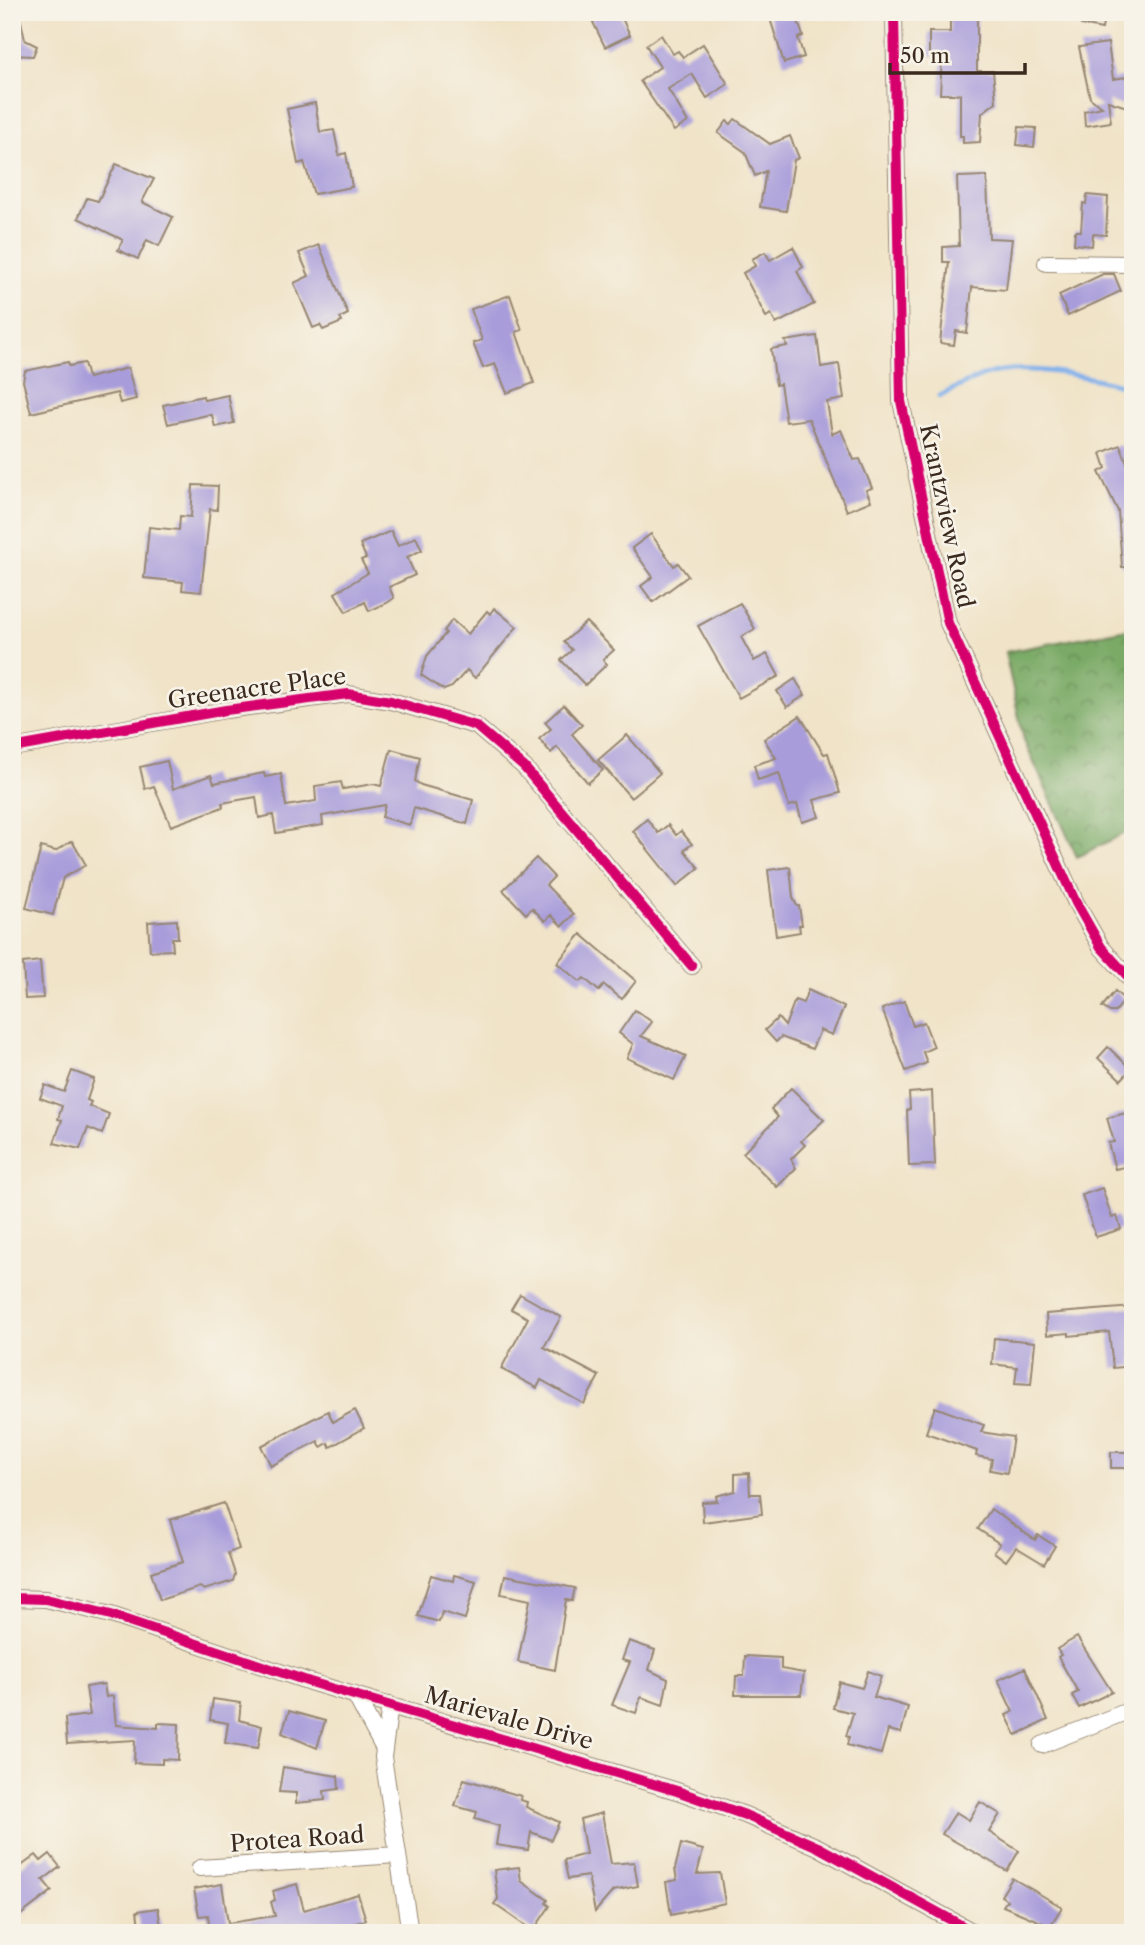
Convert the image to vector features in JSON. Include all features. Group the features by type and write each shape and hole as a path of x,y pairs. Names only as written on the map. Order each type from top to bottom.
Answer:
{"street":[{"name":"Krantzview Road","path":"894,12 900,267 899,379 948,623 997,736 1081,913 1101,947 1133,982"},
{"path":"1046,263 1133,264"},
{"name":"Greenacre Place","path":"12,748 226,710 348,694 391,701 476,726 524,767 692,966"},
{"name":"Marievale Drive","path":"12,1598 46,1599 111,1615 355,1695 535,1746 745,1815 863,1870 975,1933"},
{"path":"355,1695 384,1749"},
{"path":"390,1705 384,1749 410,1933"},
{"path":"1042,1745 1133,1709"},
{"name":"Protea Road","path":"200,1868 397,1855"}],"green space":[{"path":"1133,628 1133,829 1077,857 1024,741 1005,652"}],"building":[{"path":"12,12 19,12 25,40 37,46 33,56 12,55"},
{"path":"588,12 619,12 630,35 605,47"},
{"path":"768,12 795,12 803,36 798,38 804,57 784,63"},
{"path":"1084,12 1105,12 1102,29 1081,25"},
{"path":"950,15 977,15 977,71 993,71 996,102 982,113 980,142 963,143 963,136 960,136 960,94 940,94 942,55 929,56 929,32 950,32"},
{"path":"661,35 673,54 678,51 683,57 703,44 728,84 707,98 692,74 668,89 688,122 674,131 640,81 660,67 646,45"},
{"path":"1108,43 1113,79 1133,76 1133,109 1108,101 1111,122 1085,126 1084,111 1102,107 1090,98 1079,47"},
{"path":"315,103 320,132 334,130 339,155 346,153 352,187 314,194 304,162 298,164 287,109"},
{"path":"735,119 770,144 790,136 799,158 794,160 786,211 760,207 766,171 755,176 745,152 718,133 727,121 731,124"},
{"path":"1019,127 1036,128 1034,147 1017,145"},
{"path":"116,164 154,179 142,202 173,217 159,246 147,240 138,259 118,250 123,240 78,218 87,198 98,201"},
{"path":"987,176 989,238 1012,239 1006,290 972,287 967,333 956,331 954,345 940,343 949,262 943,262 943,247 959,246 957,177"},
{"path":"1087,195 1108,197 1106,235 1093,234 1092,246 1074,244 1075,231 1081,231 1083,203 1086,204"},
{"path":"319,245 348,314 340,318 342,322 323,330 320,325 313,328 294,283 309,276 299,253"},
{"path":"793,247 803,267 797,271 814,304 776,324 771,314 766,317 743,273 755,266 752,259 765,252 770,260"},
{"path":"1103,274 1114,274 1121,291 1068,316 1059,295"},
{"path":"510,295 522,330 516,332 534,383 507,393 495,364 483,368 473,343 482,340 471,309"},
{"path":"817,336 821,367 839,364 844,399 827,402 832,434 841,430 854,460 860,459 872,488 866,490 871,501 847,511 809,419 786,422 780,384 776,385 771,349 787,346 785,341"},
{"path":"68,362 69,366 84,363 88,378 128,368 136,399 120,403 117,393 31,413 23,381 25,371"},
{"path":"228,395 234,423 215,427 212,415 207,415 168,424 163,405 203,396 204,400"},
{"path":"1120,445 1133,478 1133,567 1122,567 1118,511 1099,472 1106,468 1101,453"},
{"path":"193,485 218,486 217,510 210,509 201,592 182,590 183,582 144,578 149,527 179,530 180,516 191,517"},
{"path":"391,531 398,546 416,537 422,550 407,557 415,575 389,587 394,598 387,603 369,611 365,602 346,612 335,593 368,573 361,560 366,558 360,544"},
{"path":"651,534 674,566 678,563 688,576 653,602 641,586 653,577 632,548"},
{"path":"740,603 755,629 741,637 754,661 767,654 779,676 739,698 698,626"},
{"path":"494,608 517,627 475,678 467,670 452,687 444,690 421,675 427,656 446,633 444,631 452,620 468,634 487,611 490,614"},
{"path":"586,622 614,650 603,660 607,664 585,685 561,660 572,650 564,642"},
{"path":"795,679 805,695 787,707 777,691"},
{"path":"564,705 582,725 572,734 603,770 588,783 557,747 551,753 539,739 551,729 545,722"},
{"path":"800,716 824,754 828,753 840,793 814,800 819,817 802,822 797,804 789,806 779,773 758,780 754,765 776,758 764,739"},
{"path":"627,735 660,773 631,798 598,760"},
{"path":"391,749 420,757 415,781 421,785 473,800 467,824 414,808 410,825 382,817 385,805 322,816 323,825 276,833 273,815 259,818 256,797 222,803 223,807 171,826 154,786 145,789 140,767 167,761 173,789 211,775 214,783 264,773 265,777 281,774 286,806 316,801 315,786 341,782 343,789 373,784 381,786"},
{"path":"647,819 658,833 668,825 676,835 681,831 692,844 684,850 699,868 677,886 633,831"},
{"path":"72,841 86,865 63,878 53,915 26,908 41,847 55,851"},
{"path":"536,858 554,877 546,885 574,914 562,926 551,915 545,921 532,908 526,914 503,890"},
{"path":"790,867 793,898 799,906 802,925 799,925 800,932 776,936 768,870"},
{"path":"177,920 178,938 172,938 173,950 150,951 148,922"},
{"path":"581,934 636,981 622,999 604,985 599,991 584,978 580,982 557,963"},
{"path":"40,961 43,998 25,999 23,963"},
{"path":"808,990 844,1007 832,1035 820,1030 812,1049 781,1037 776,1042 765,1030 778,1018 785,1026 795,1000 803,1003"},
{"path":"1115,991 1125,1000 1115,1012 1110,1012 1102,1007"},
{"path":"904,1001 913,1026 924,1022 934,1047 923,1052 927,1063 906,1071 882,1009"},
{"path":"635,1010 652,1022 641,1036 686,1056 674,1080 627,1058 633,1044 619,1033"},
{"path":"1108,1047 1131,1069 1121,1080 1098,1058"},
{"path":"72,1071 94,1079 87,1100 91,1102 89,1106 109,1114 102,1134 88,1128 80,1149 54,1143 62,1120 58,1119 62,1106 40,1098 45,1085 64,1092"},
{"path":"791,1088 824,1120 801,1141 805,1145 791,1159 796,1168 777,1187 743,1153 778,1117 771,1109"},
{"path":"932,1091 935,1165 909,1166 909,1093"},
{"path":"1133,1111 1133,1165 1115,1169 1108,1143 1114,1142 1107,1118"},
{"path":"1102,1188 1112,1218 1117,1216 1121,1229 1096,1237 1082,1195"},
{"path":"520,1294 561,1317 544,1347 599,1376 584,1404 541,1380 537,1388 501,1369 528,1318 511,1309"},
{"path":"1133,1307 1133,1366 1113,1368 1109,1332 1047,1335 1046,1314"},
{"path":"994,1338 1035,1342 1031,1384 1015,1383 1017,1367 992,1364"},
{"path":"935,1407 984,1425 981,1432 1013,1437 1007,1473 990,1470 992,1459 976,1456 977,1451 926,1433"},
{"path":"355,1410 364,1428 330,1447 328,1443 321,1447 318,1441 271,1466 261,1446 328,1411 333,1422"},
{"path":"1111,1452 1133,1452 1133,1468 1111,1468"},
{"path":"749,1473 750,1494 760,1494 762,1514 703,1522 702,1502 717,1501 716,1496 735,1491 735,1474"},
{"path":"224,1503 239,1549 228,1553 235,1574 233,1581 204,1590 200,1587 160,1600 151,1572 183,1562 170,1520"},
{"path":"991,1509 1035,1540 1038,1535 1055,1546 1044,1564 1016,1547 1006,1561 994,1552 1000,1544 978,1529"},
{"path":"431,1575 453,1581 454,1575 476,1581 465,1619 442,1612 439,1622 418,1616"},
{"path":"505,1575 575,1588 572,1601 566,1600 555,1670 518,1662 530,1600 501,1594"},
{"path":"1077,1637 1112,1692 1079,1708 1072,1695 1078,1692 1058,1657 1061,1655 1057,1649"},
{"path":"629,1641 655,1650 649,1670 668,1679 663,1705 641,1697 636,1713 612,1705 630,1662 622,1660"},
{"path":"745,1656 781,1658 781,1669 804,1673 801,1695 735,1695 736,1676 744,1676"},
{"path":"1025,1668 1048,1720 1016,1735 1006,1715 1013,1712 998,1680"},
{"path":"868,1671 881,1676 874,1697 908,1707 901,1733 888,1730 881,1754 847,1745 849,1737 846,1736 853,1713 833,1708 839,1682 862,1688"},
{"path":"104,1684 106,1697 113,1696 116,1725 158,1728 158,1723 179,1724 178,1760 162,1759 162,1764 134,1763 135,1740 67,1744 65,1718 90,1715 86,1687"},
{"path":"213,1699 241,1703 239,1720 262,1726 258,1748 225,1743 228,1723 210,1720"},
{"path":"289,1711 325,1721 317,1748 282,1733"},
{"path":"283,1767 338,1776 339,1789 324,1791 325,1800 296,1803 296,1793 279,1792"},
{"path":"464,1779 521,1796 520,1800 527,1802 526,1807 559,1822 551,1840 531,1832 528,1850 496,1845 499,1826 475,1819 477,1812 455,1806"},
{"path":"980,1802 1000,1814 989,1832 1019,1851 1007,1871 942,1834 956,1812 969,1820"},
{"path":"602,1813 611,1864 634,1862 638,1886 613,1891 595,1912 588,1876 568,1879 564,1860 586,1854 580,1819"},
{"path":"681,1844 703,1850 697,1874 720,1873 725,1903 671,1915 666,1882 677,1880 675,1869"},
{"path":"50,1854 60,1867 43,1880 52,1891 18,1917 12,1909 12,1873 36,1855 41,1861"},
{"path":"519,1867 521,1881 548,1900 546,1903 550,1906 533,1931 494,1904 498,1899 494,1870"},
{"path":"1012,1878 1062,1907 1050,1926 1003,1906 1007,1900 1001,1896"},
{"path":"222,1884 228,1923 275,1916 271,1902 275,1900 273,1891 297,1884 304,1910 358,1894 366,1920 343,1927 345,1933 210,1933 208,1915 199,1916 194,1889"},
{"path":"158,1908 162,1933 140,1933 137,1911"}],"waterway":[{"path":"940,396 985,375 1019,370 1059,372 1133,388"}],"cycle path":[{"path":"894,12 901,401 948,623 1076,903 1101,947 1133,982"},
{"path":"12,748 226,710 348,694 391,701 476,726 524,767 692,966"},
{"path":"12,1598 46,1599 111,1615 310,1682 677,1791 745,1815 818,1847 975,1933"}]}
